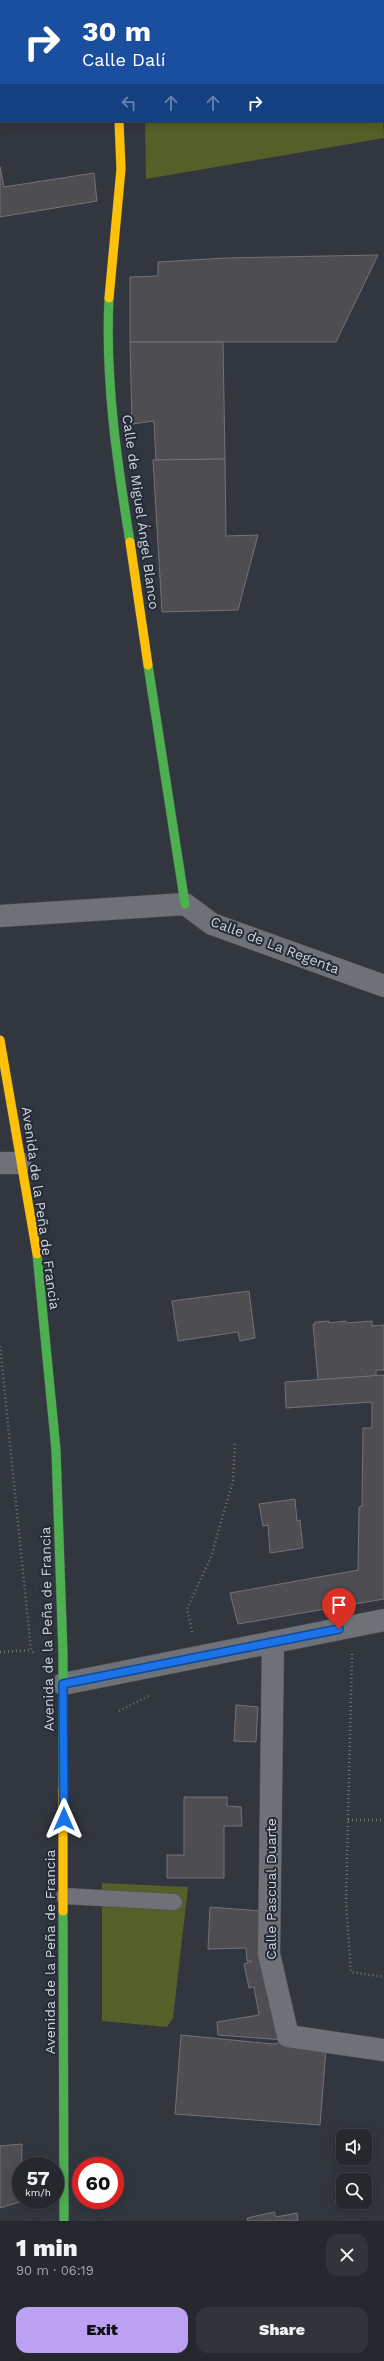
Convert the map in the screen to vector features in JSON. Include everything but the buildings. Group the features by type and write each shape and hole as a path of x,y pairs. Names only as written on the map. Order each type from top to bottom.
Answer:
{"main road":[{"name":"Calle de Miguel Ángel Blanco","path":"120,122 121,169 112,256 107,339 118,467 185,904"},
{"name":"Avenida de la Peña de Francia","path":"0,1040 10,1163 38,1262 56,1450 63,1684 64,2221"}],"street":[{"path":"0,916 185,904"},
{"name":"Calle de La Regenta","path":"185,904 212,924 384,986"},
{"path":"63,1684 384,1620"},
{"name":"Calle Pascual Duarte","path":"273,1642 269,1954 288,2036 384,2050"}],"lane":[{"path":"64,1896 174,1902"}],"path":[{"path":"0,1346 31,1650 36,1656"},
{"path":"197,1658 187,1609 210,1557 233,1480 235,1441"},
{"path":"352,1626 346,1902 351,1972 384,1977"},
{"path":"0,1652 31,1650"},
{"path":"348,1820 384,1820"}],"green space":[{"path":"145,122 383,122 384,138 146,179"},
{"path":"102,1883 188,1887 173,2018 167,2027 102,2021"}],"traffic: fast":[{"path":"109,298 108,329 110,390 130,542"},
{"path":"148,665 185,904"},
{"path":"37,1254 56,1450 63,1655 63,1790"},
{"path":"63,1911 64,2221"}],"traffic: slow":[{"path":"109,298 121,169 119,122"},
{"path":"130,542 148,665"},
{"path":"0,1040 37,1254"},
{"path":"63,1790 63,1911"}],"route":[{"path":"64,1819 63,1684 339,1629"}]}
